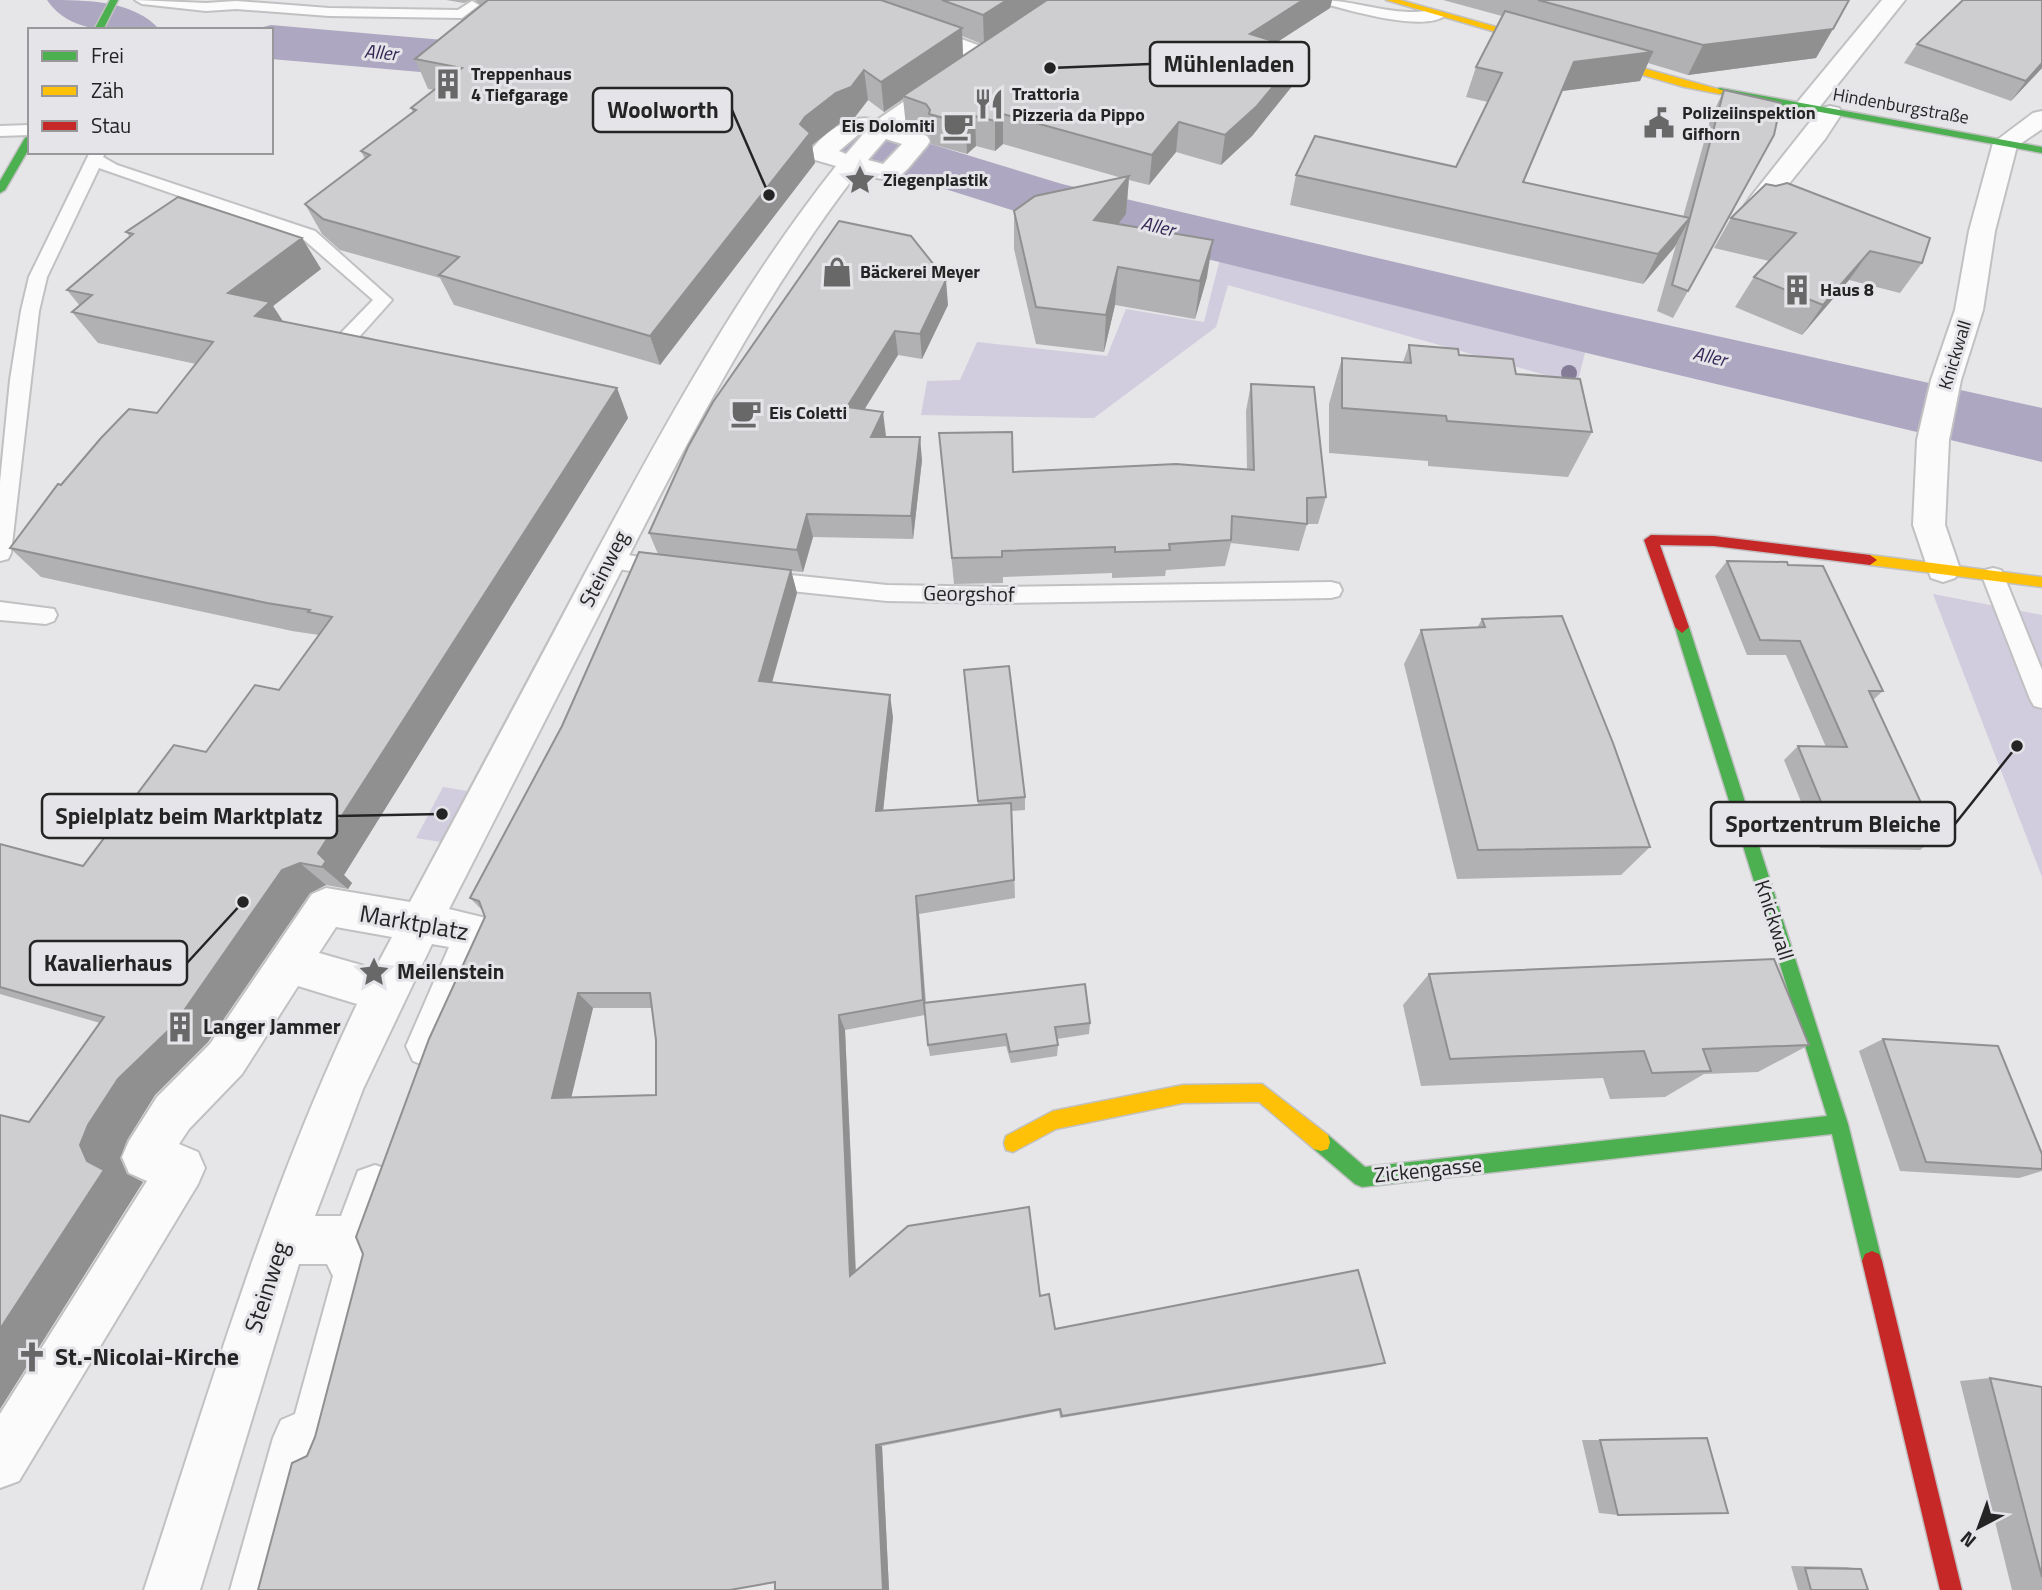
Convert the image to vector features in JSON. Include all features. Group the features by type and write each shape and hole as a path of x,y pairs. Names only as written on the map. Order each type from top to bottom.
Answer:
{"street":[{"path":"852,0 881,19 986,56"},
{"name":"Hindenburgstraße","path":"1390,0 1687,85 1817,111 2042,150"},
{"path":"1758,205 1816,134 1817,111 1886,7 1894,0"},
{"path":"99,28 112,3"},
{"path":"881,129 1008,42"},
{"path":"2004,143 2042,118"},
{"path":"863,124 918,141 888,174 851,164 821,154 855,125 859,127 863,124"},
{"path":"0,190 28,141"},
{"name":"Knickwall","path":"1943,569 1929,525 1933,440 1946,380 1969,310 1982,231 2004,143"},
{"name":"Steinweg","path":"172,1590 282,1240 343,1082 385,992 680,425 760,289 804,224 851,164"},
{"name":"Knickwall","path":"1951,1590 1839,1124 1669,584 1651,540 1714,541 2042,582"},
{"name":"Marktplatz","path":"0,1462 182,1168 145,1157 173,1113 226,1059 326,907 479,933 460,968 412,1087"},
{"path":"289,964 385,992"},
{"name":"Zickengasse","path":"1013,1143 1053,1120 1196,1094 1262,1093 1362,1177 1839,1124"},
{"path":"258,1590 299,1438 315,1437 361,1261 349,1259 389,1149"},
{"path":"282,1240 356,1240"}],"lane":[{"path":"142,0 206,7 236,5 329,12 462,14 472,5"},
{"path":"220,0 236,5"},
{"path":"1326,0 1382,15 1412,19 1439,15"},
{"path":"0,131 28,139"},
{"path":"0,553 32,298 38,276 97,156 111,168 309,236 383,300 345,340 382,349"},
{"path":"608,560 692,572"},
{"path":"1993,576 2042,699"},
{"name":"Georgshof","path":"744,578 887,593 1004,595 1331,590"},
{"path":"0,611 46,615"}],"shaded area":[{"path":"1221,255 1586,349 1577,384 1228,285 1216,327 1094,418 921,415 927,381 960,380 977,342 1107,356 1126,309 1204,322"},
{"path":"1969,399 2042,415 2042,445 1960,425"},
{"path":"1933,594 2042,615 2042,877"},
{"path":"443,787 467,791 441,842 416,838"}],"building":[{"path":"488,0 881,0 962,28 881,82 864,70 851,87 836,93 805,117 800,124 810,133 650,336 439,275 459,257 323,219 305,204 370,155 361,151 416,110 411,108 462,68 415,59"},
{"path":"942,0 1007,0 983,15"},
{"path":"1047,0 1303,0 1250,34 1303,50 1257,106 1225,135 1179,122 1152,155 1003,114 995,121 975,116 966,124 929,114 930,110 926,104 903,96"},
{"path":"1538,0 1849,0 1833,29 1703,45"},
{"path":"1963,0 2042,0 2042,63 2026,81 1917,44"},
{"path":"1505,11 1653,52 1574,62 1523,182 1690,218 1658,254 1296,175 1315,136 1456,167 1502,73 1476,67"},
{"path":"1724,90 1781,103 1774,135 1688,291 1672,285"},
{"path":"1129,176 1094,220 1213,240 1200,281 1118,267 1106,315 1036,307 1014,211 1035,196"},
{"path":"1787,183 1930,238 1922,263 1870,251 1823,305 1754,277 1796,233 1731,218 1766,184 1776,186"},
{"path":"178,197 302,238 228,293 270,302 255,316 617,388 318,853 326,861 322,867 300,863 282,870 174,1025 118,1079 88,1125 80,1145 87,1161 104,1170 0,1329 0,1115 29,1122 104,1017 0,987 0,844 83,866 174,745 206,752 255,685 279,690 332,617 308,612 310,610 10,548 58,484 61,485 129,409 157,413 213,342 72,312 92,295 67,290 133,234 126,232"},
{"path":"839,221 911,236 946,280 920,334 895,331 847,407 883,412 871,437 920,437 911,516 807,514 797,550 649,533 688,447 713,402"},
{"path":"1409,345 1458,349 1459,355 1513,359 1516,374 1580,379 1592,432 1447,421 1446,416 1342,408 1342,358 1411,363"},
{"path":"1251,384 1314,387 1326,497 1307,498 1307,524 1232,516 1231,540 1169,544 1170,550 1115,552 1115,547 1002,551 1002,557 952,558 939,433 1012,432 1013,472 1176,464 1254,470"},
{"path":"639,552 791,570 759,681 890,695 876,811 1011,803 1014,880 916,896 923,1000 839,1015 850,1276 908,1226 1029,1207 1040,1296 1049,1294 1055,1329 1358,1270 1385,1363 1062,1416 1060,1409 876,1445 883,1590 775,1590 775,1582 730,1590 258,1590 292,1463 307,1456 315,1437 363,1254 356,1237 429,1039 485,917 479,901 470,898 562,726","holes":["578,993 650,993 656,1040 656,1095 552,1098"]},
{"path":"1727,561 1787,562 1788,565 1823,566 1883,691 1869,691 1937,837 1835,836 1798,746 1847,747 1800,641 1760,640"},
{"path":"1562,616 1613,743 1650,847 1478,850 1421,630 1485,627 1482,619"},
{"path":"1009,666 1025,797 978,801 964,670"},
{"path":"1774,959 1809,1045 1703,1049 1711,1071 1652,1073 1644,1051 1450,1059 1429,974"},
{"path":"1085,984 1090,1023 1055,1027 1058,1045 1010,1052 1006,1034 928,1045 924,1003"},
{"path":"1883,1039 1998,1046 2042,1154 2042,1169 1926,1162"},
{"path":"1990,1378 2042,1387 2042,1577"},
{"path":"1707,1438 1728,1513 1618,1515 1600,1440"},
{"path":"1805,1568 1861,1569 1868,1590 1811,1590"}],"waterway":[{"name":"Aller","path":"74,0 128,28"},
{"name":"Aller","path":"273,42 501,62 551,71"},
{"name":"Aller","path":"722,109 840,136 1044,199 1595,332 2042,435"}],"traffic: fast":[{"path":"99,28 114,0"},
{"path":"1720,91 2042,150"},
{"path":"0,190 28,141"},
{"path":"1682,627 1839,1124 1872,1261"},
{"path":"1321,1142 1362,1177 1839,1124"}],"traffic: slow":[{"path":"1390,0 1687,85 1720,91"},
{"path":"1870,560 2042,582"},
{"path":"1013,1143 1053,1120 1183,1094 1262,1093 1321,1142"}],"traffic: jam":[{"path":"1682,627 1651,540 1714,541 1870,560"},
{"path":"1872,1261 1951,1590"}],"place":[{"name":"Mühlenladen","path":"1050,68"},
{"name":"Treppenhaus 4 Tiefgarage","path":"448,84"},
{"name":"Trattoria Pizzeria da Pippo","path":"989,104"},
{"name":"Polizeiinspektion Gifhorn","path":"1659,123"},
{"name":"Eis Dolomiti","path":"958,126"},
{"name":"Ziegenplastik","path":"860,180"},
{"name":"Woolworth","path":"769,195"},
{"name":"Bäckerei Meyer","path":"837,272"},
{"name":"Haus 8","path":"1797,290"},
{"name":"Eis Coletti","path":"746,413"},
{"name":"Sportzentrum Bleiche","path":"2017,746"},
{"name":"Spielplatz beim Marktplatz","path":"442,814"},
{"name":"Kavalierhaus","path":"243,902"},
{"name":"Meilenstein","path":"374,972"},
{"name":"Langer Jammer","path":"180,1027"},
{"name":"St.-Nicolai-Kirche","path":"32,1357"}]}
